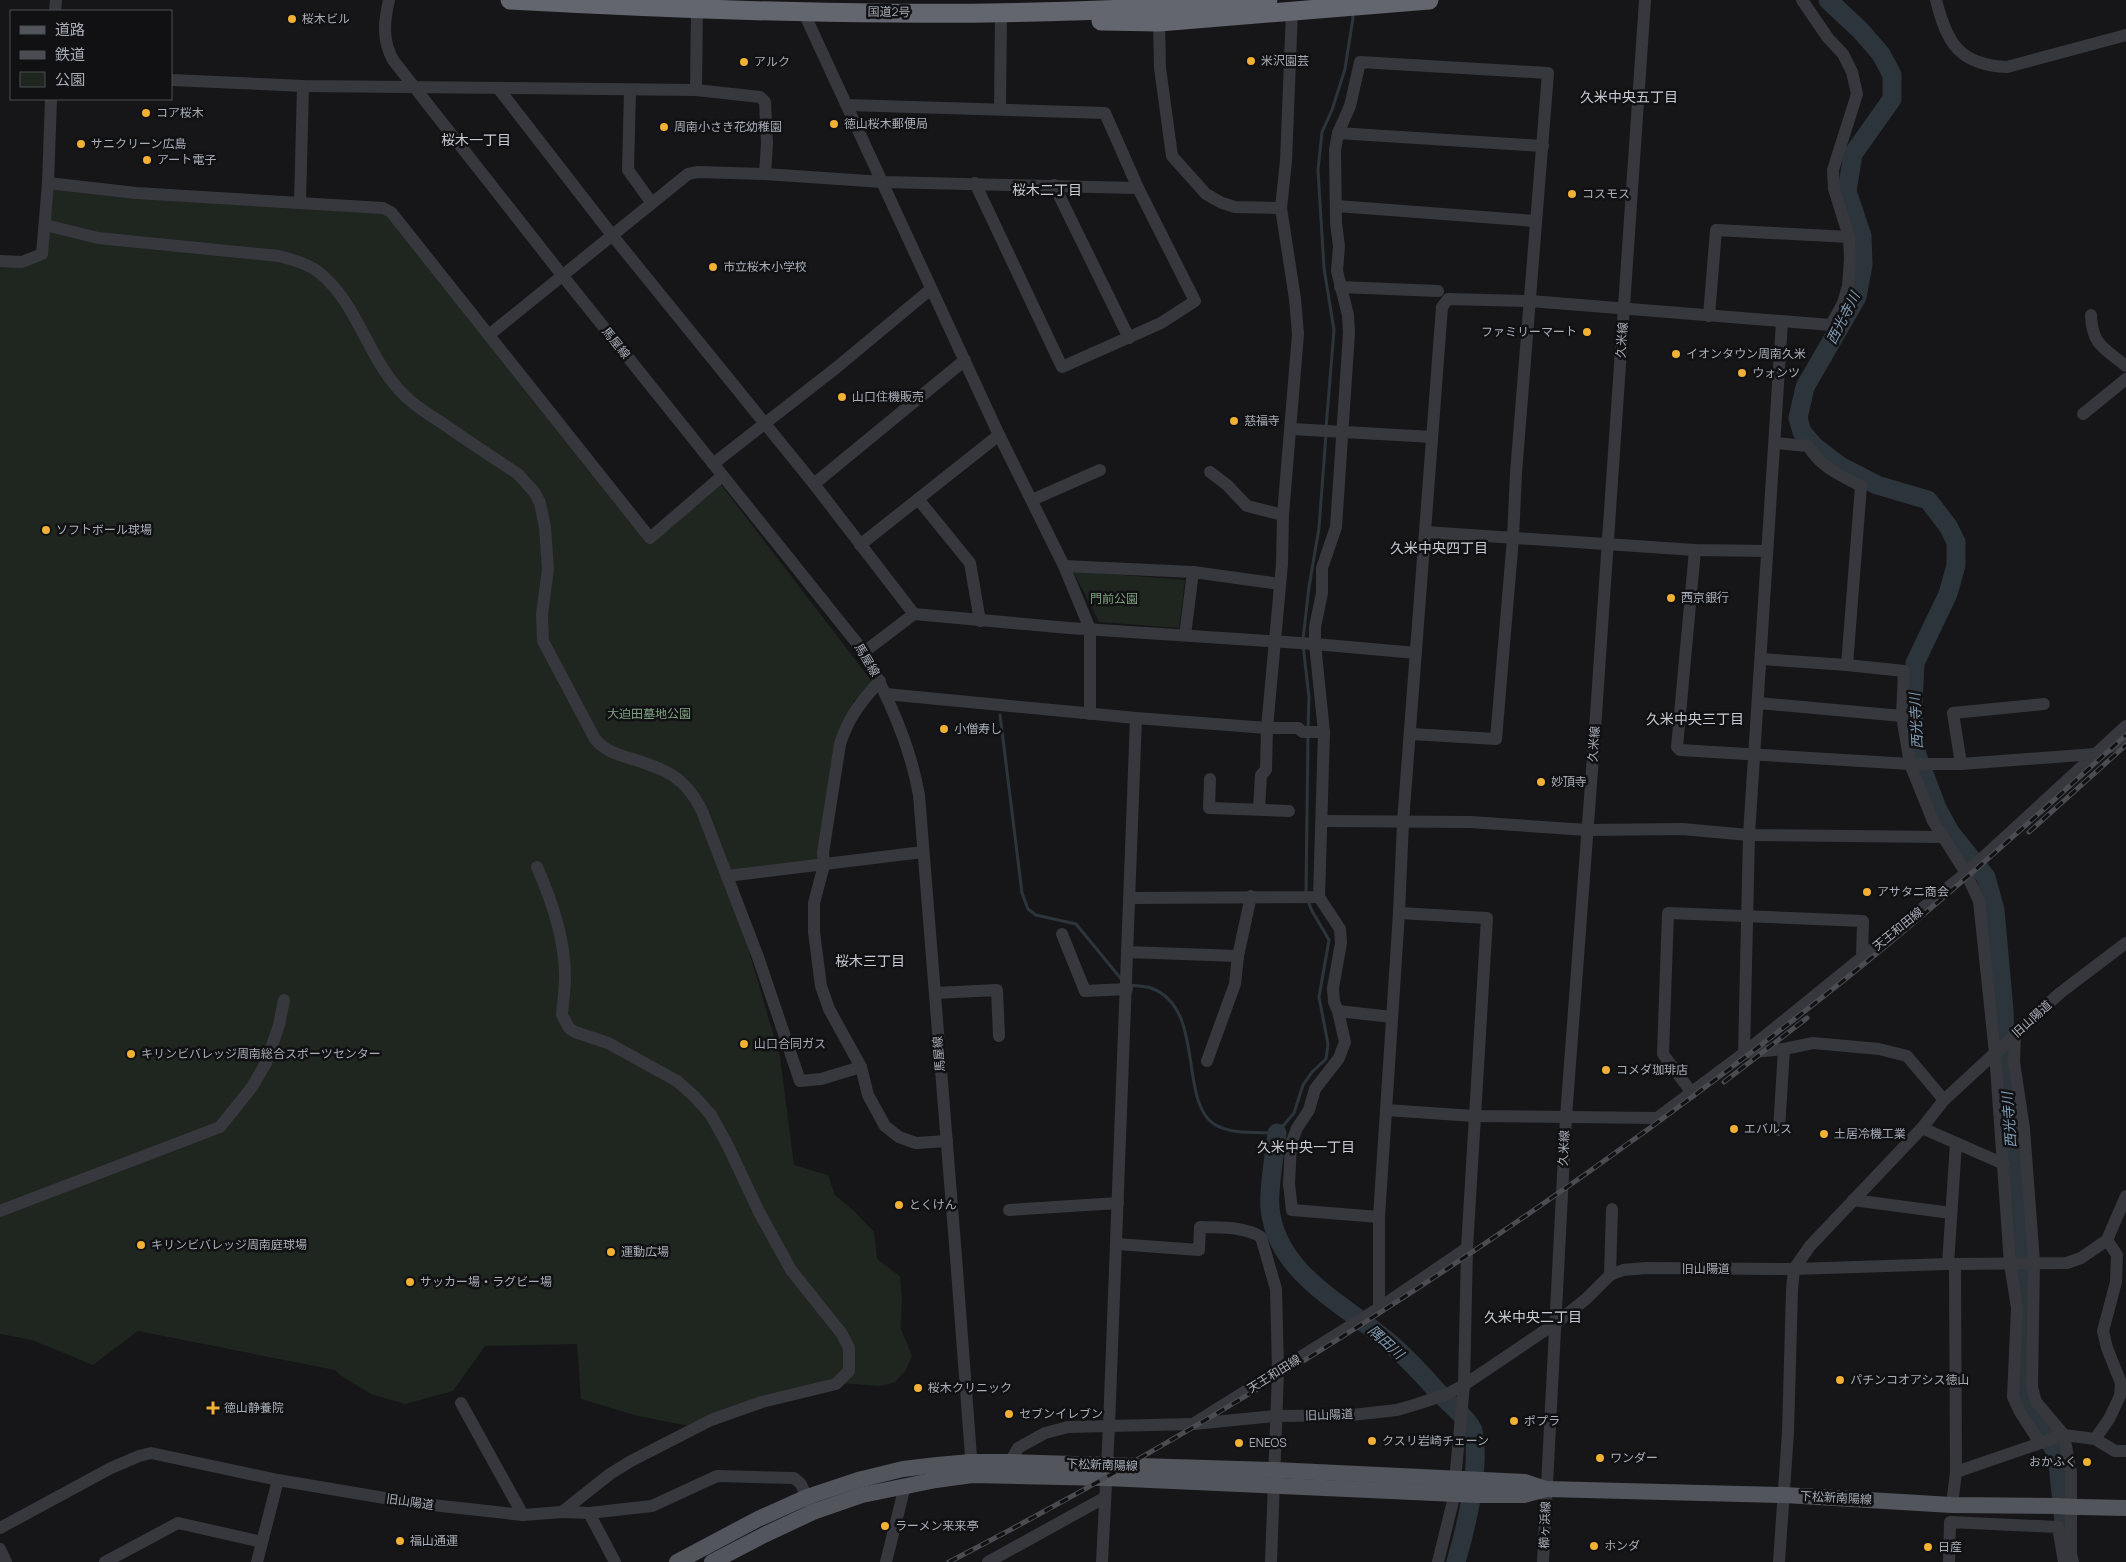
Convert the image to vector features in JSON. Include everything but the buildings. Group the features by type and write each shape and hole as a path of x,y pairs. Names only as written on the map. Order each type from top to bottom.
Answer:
{"highway":[{"name":"国道2号","path":"510,0 634,7 803,11 1008,12 1159,7 1268,0"},
{"path":"1008,12 1041,20 1159,22 1429,0"}],"main road":[{"name":"下松新南陽線","path":"677,1562 758,1519 810,1505 905,1486 972,1469 1010,1462 1107,1472"},
{"name":"下松新南陽線","path":"712,1562 810,1505 858,1480 903,1469 1107,1472 1478,1488 1525,1482 1546,1489 1784,1495 1952,1505 2126,1508"}],"street":[{"name":"馬屋線","path":"389,0 384,23 388,50 393,60 562,276 864,652 886,694 914,768 918,795 972,1469"},
{"name":"久米線","path":"1546,1489 1566,1117 1645,0"},
{"path":"1379,1308 1379,1216 1399,913 1403,822 1442,307 1448,299 1530,301 1831,325 1843,303 1848,286 1850,259 1848,237 1834,189 1833,170 1857,94 1852,72 1843,54 1828,38 1802,0"},
{"path":"1936,0 1942,24 1963,55 1993,66 2007,67 2126,35"},
{"path":"696,90 697,8"},
{"path":"1259,809 1260,775 1266,770 1267,728 1280,584 1298,334 1295,300 1281,208 1286,161 1292,10"},
{"path":"803,11 999,435 1064,566 1090,629 1090,714"},
{"path":"1000,109 1008,12"},
{"path":"1159,22 1160,68 1172,156 1206,194 1222,203 1235,207 1281,208"},
{"path":"1379,1216 1292,1210 1290,1184 1291,1144 1297,1128 1309,1110 1315,1089 1339,1058 1345,1042 1334,1002 1333,988 1341,943 1340,929 1319,897 1324,732 1315,644 1315,627 1322,593 1322,568 1336,527 1349,333 1348,316 1337,271 1339,246 1336,223 1335,150 1338,133 1350,106 1360,62 1548,73 1496,739 1411,734"},
{"path":"172,80 303,86 696,90 760,97 765,102 767,142 765,174"},
{"path":"300,203 303,86"},
{"path":"498,88 612,234 814,484 914,614"},
{"path":"630,90 628,170 651,202"},
{"path":"0,261 22,262 42,254 48,183 51,100"},
{"path":"848,105 1105,113 1138,188 1195,301 1161,323 1062,367 974,182"},
{"path":"1338,133 1543,146"},
{"path":"489,335 651,202 688,174 698,172 765,174 883,182 974,182 1138,188"},
{"path":"48,183 136,193 383,208 391,212 650,538 722,476"},
{"path":"1054,185 1129,338"},
{"path":"1337,206 1536,221"},
{"path":"45,225 98,238 279,256 294,260 321,274 343,300 386,373 404,395 421,409 518,474 535,493 542,514 548,554 548,569 541,622 546,651 600,745 618,754 662,768 687,786 702,811 758,957 800,1081 821,1079 861,1067"},
{"path":"1709,316 1716,230 1848,237"},
{"path":"1340,287 1438,292"},
{"path":"713,464 836,368 931,289"},
{"path":"2091,315 2092,329 2097,342 2126,366"},
{"path":"1782,322 1749,834 1744,1053 1784,1049 1813,1043 1879,1049 1907,1056 1944,1100"},
{"path":"814,484 965,360"},
{"path":"2083,414 2126,379"},
{"path":"1292,429 1432,437"},
{"path":"860,545 999,435"},
{"path":"1775,444 1808,446 1826,468 1861,486 1847,664"},
{"path":"1032,500 1100,470"},
{"path":"1210,472 1227,485 1247,506 1284,515"},
{"path":"918,499 970,563 980,621"},
{"path":"1426,532 1695,550 1767,551"},
{"path":"1695,550 1677,747 1680,750 1910,764 1961,764 2096,754 2126,739"},
{"path":"1064,566 1193,572 1280,584"},
{"path":"1185,635 1193,572"},
{"path":"864,652 914,614 980,621 1275,643 1315,644 1416,653"},
{"path":"1761,659 1847,664 1904,671 1902,716 1910,764 1933,820 1966,873 1979,901 1995,1053 2010,1264 2016,1308 2014,1397 2020,1412 2040,1443"},
{"path":"880,681 859,703 844,730 840,744 823,853 824,865 814,903 814,932 820,977 829,1009 861,1067 868,1095 885,1126 899,1137 916,1143 946,1141"},
{"path":"886,694 1136,718 1267,728 1298,728 1303,732 1324,732"},
{"path":"1758,703 1902,716"},
{"path":"1961,764 1953,714 2044,704"},
{"path":"1102,1562 1117,1244 1136,718"},
{"name":"天王和田線","path":"1566,1117 1657,1118 1744,1053 1966,873 2126,726"},
{"path":"1210,779 1209,808 1289,811"},
{"path":"1322,821 1470,822 1587,830 1682,829 1749,834 1943,837"},
{"path":"727,876 923,852"},
{"path":"537,867 563,947 565,976 562,1015 569,1028 575,1032 608,1043 651,1065 678,1081 694,1096 718,1126 759,1212 791,1270 842,1334 849,1348 849,1371 836,1384 762,1402 711,1420 631,1461 610,1474 562,1512"},
{"path":"1207,1061 1235,984 1238,956 1250,896"},
{"path":"1129,898 1319,897"},
{"path":"1399,913 1487,918 1467,1248 1464,1384 1457,1487 1438,1562"},
{"path":"1692,1093 1663,1054 1668,913 1863,921 1862,958"},
{"path":"1062,934 1085,991 1127,988"},
{"name":"旧山陽道","path":"1194,1424 1275,1416 1352,1415 1397,1410 1445,1395 1556,1324 1586,1299 1610,1275 1623,1270 1646,1268 1794,1269 1810,1246 1922,1128 1944,1100 2060,993 2126,943"},
{"path":"1127,952 1238,956"},
{"path":"934,994 997,990 999,1036"},
{"path":"0,1211 220,1127 252,1087 266,1063 279,1025 284,1000"},
{"path":"1338,1011 1392,1017"},
{"path":"2015,1034 2014,1062 2024,1129 2034,1262 2032,1387 2036,1402 2064,1435 2071,1472 2071,1554 2073,1562"},
{"path":"1779,1130 1784,1049"},
{"path":"1386,1110 1474,1116 1566,1117"},
{"path":"1922,1128 2004,1164"},
{"path":"1952,1505 1956,1472 1951,1213 1956,1143"},
{"path":"1779,1562 1788,1432 1794,1269 2034,1262 2067,1263 2080,1258 2107,1240 2126,1196"},
{"path":"1853,1200 1951,1213"},
{"path":"1009,1210 1118,1202"},
{"path":"1610,1275 1612,1209"},
{"path":"1117,1244 1199,1250 1200,1227 1240,1229 1252,1231 1261,1236 1276,1289 1278,1371 1271,1562"},
{"path":"2096,1439 2109,1419 2120,1396 2121,1383 2107,1348 2103,1331 2116,1282 2117,1255 2107,1240"},
{"name":"天王和田線","path":"1194,1424 1379,1308 1467,1248"},
{"path":"461,1403 523,1515"},
{"path":"1010,1462 1018,1448 1045,1433 1068,1427 1194,1424"},
{"path":"1956,1472 2064,1435 2096,1439 2115,1451 2126,1451"},
{"name":"旧山陽道","path":"0,1528 111,1468 151,1453 278,1480 414,1503 523,1515 562,1512 589,1513 652,1506 717,1476 794,1478 801,1484 810,1505"},
{"path":"257,1562 278,1480"},
{"path":"886,1562 905,1486"},
{"name":"櫛ヶ浜線","path":"1543,1562 1546,1489"},
{"path":"988,1562 1104,1498"},
{"path":"589,1513 615,1562"},
{"path":"1949,1562 1950,1522 2058,1527 2064,1562"},
{"path":"105,1562 178,1523 262,1542"},
{"path":"0,1549 6,1562"}],"green space":[{"name":"大迫田墓地公園","path":"46,184 391,209 649,538 719,482 873,683 854,701 838,737 822,862 726,873 780,1057 794,1165 828,1175 835,1195 874,1232 877,1259 900,1276 902,1299 901,1329 912,1356 906,1370 895,1382 881,1386 840,1383 694,1427 638,1416 581,1399 577,1344 485,1346 453,1391 405,1404 371,1394 335,1370 138,1331 93,1365 32,1340 0,1334 0,262 39,255"},
{"name":"門前公園","path":"1073,571 1185,580 1179,628 1099,622"}],"waterway":[{"name":"西光寺川","path":"1828,0 1860,30 1881,54 1892,75 1892,99 1853,154 1847,191 1862,236 1863,265 1857,297 1805,387 1798,418 1802,432 1814,446 1840,466 1877,485 1928,500 1948,526 1956,542 1956,565 1948,594 1915,663 1914,728 1917,755 1937,808 1950,832 1986,877 1995,910 2004,1010 2007,1116 2026,1301 2022,1388 2057,1455 2067,1551"},
{"path":"1326,428 1334,330 1324,268 1318,170 1322,132 1332,110 1345,69 1353,18 1352,13"},
{"path":"1303,639 1319,528 1326,434"},
{"path":"1303,645 1309,697 1308,729"},
{"path":"1000,715 1022,893 1028,909 1036,915 1076,924 1122,980"},
{"path":"1306,894 1308,735"},
{"path":"1128,985 1151,988 1168,999 1179,1014 1186,1033 1197,1095 1203,1112 1214,1124 1228,1130 1277,1133 1294,1113 1303,1085 1312,1072 1326,1059 1328,1044 1319,997 1329,940 1311,909 1308,900"},
{"name":"隅田川","path":"1277,1133 1271,1181 1270,1208 1275,1231 1285,1252 1299,1270 1316,1286 1403,1355 1463,1417 1473,1431 1475,1445 1474,1479 1468,1515 1456,1562"}],"railway":[{"path":"949,1562 1064,1501 1290,1369 1400,1300 1616,1153 1721,1075 1863,965 1978,868 2126,735"},
{"path":"2029,832 2126,745"},
{"path":"1724,1082 1807,1018"}],"place":[{"name":"桜木ビル","path":"292,19"},
{"name":"米沢園芸","path":"1251,61"},
{"name":"アルク","path":"744,62"},
{"name":"コア桜木","path":"146,113"},
{"name":"徳山桜木郵便局","path":"834,124"},
{"name":"周南小さき花幼稚園","path":"664,127"},
{"name":"サニクリーン広島","path":"81,144"},
{"name":"アート電子","path":"147,160"},
{"name":"コスモス","path":"1572,194"},
{"name":"市立桜木小学校","path":"713,267"},
{"name":"ファミリーマート","path":"1587,332"},
{"name":"イオンタウン周南久米","path":"1676,354"},
{"name":"ウォンツ","path":"1742,373"},
{"name":"山口住機販売","path":"842,397"},
{"name":"慈福寺","path":"1234,421"},
{"name":"ソフトボール球場","path":"46,530"},
{"name":"西京銀行","path":"1671,598"},
{"name":"小僧寿し","path":"944,729"},
{"name":"妙頂寺","path":"1541,782"},
{"name":"アサタニ商会","path":"1867,892"},
{"name":"山口合同ガス","path":"744,1044"},
{"name":"キリンビバレッジ周南総合スポーツセンター","path":"131,1054"},
{"name":"コメダ珈琲店","path":"1606,1070"},
{"name":"エバルス","path":"1734,1129"},
{"name":"土居冷機工業","path":"1824,1134"},
{"name":"とくけん","path":"899,1205"},
{"name":"キリンビバレッジ周南庭球場","path":"141,1245"},
{"name":"運動広場","path":"611,1252"},
{"name":"サッカー場・ラグビー場","path":"410,1282"},
{"name":"パチンコオアシス徳山","path":"1840,1380"},
{"name":"桜木クリニック","path":"918,1388"},
{"name":"徳山静養院","path":"213,1408"},
{"name":"セブンイレブン","path":"1009,1414"},
{"name":"ポプラ","path":"1514,1421"},
{"name":"クスリ岩崎チェーン","path":"1372,1441"},
{"name":"ENEOS","path":"1239,1443"},
{"name":"ワンダー","path":"1600,1458"},
{"name":"おかふく","path":"2087,1462"},
{"name":"ラーメン来来亭","path":"885,1526"},
{"name":"福山通運","path":"400,1541"},
{"name":"ホンダ","path":"1594,1546"},
{"name":"日産","path":"1928,1547"}],"district":[{"name":"久米中央五丁目","path":"1629,97"},
{"name":"桜木一丁目","path":"476,140"},
{"name":"桜木二丁目","path":"1047,190"},
{"name":"久米中央四丁目","path":"1439,548"},
{"name":"久米中央三丁目","path":"1695,719"},
{"name":"桜木三丁目","path":"870,961"},
{"name":"久米中央一丁目","path":"1306,1147"},
{"name":"久米中央二丁目","path":"1533,1317"}]}
